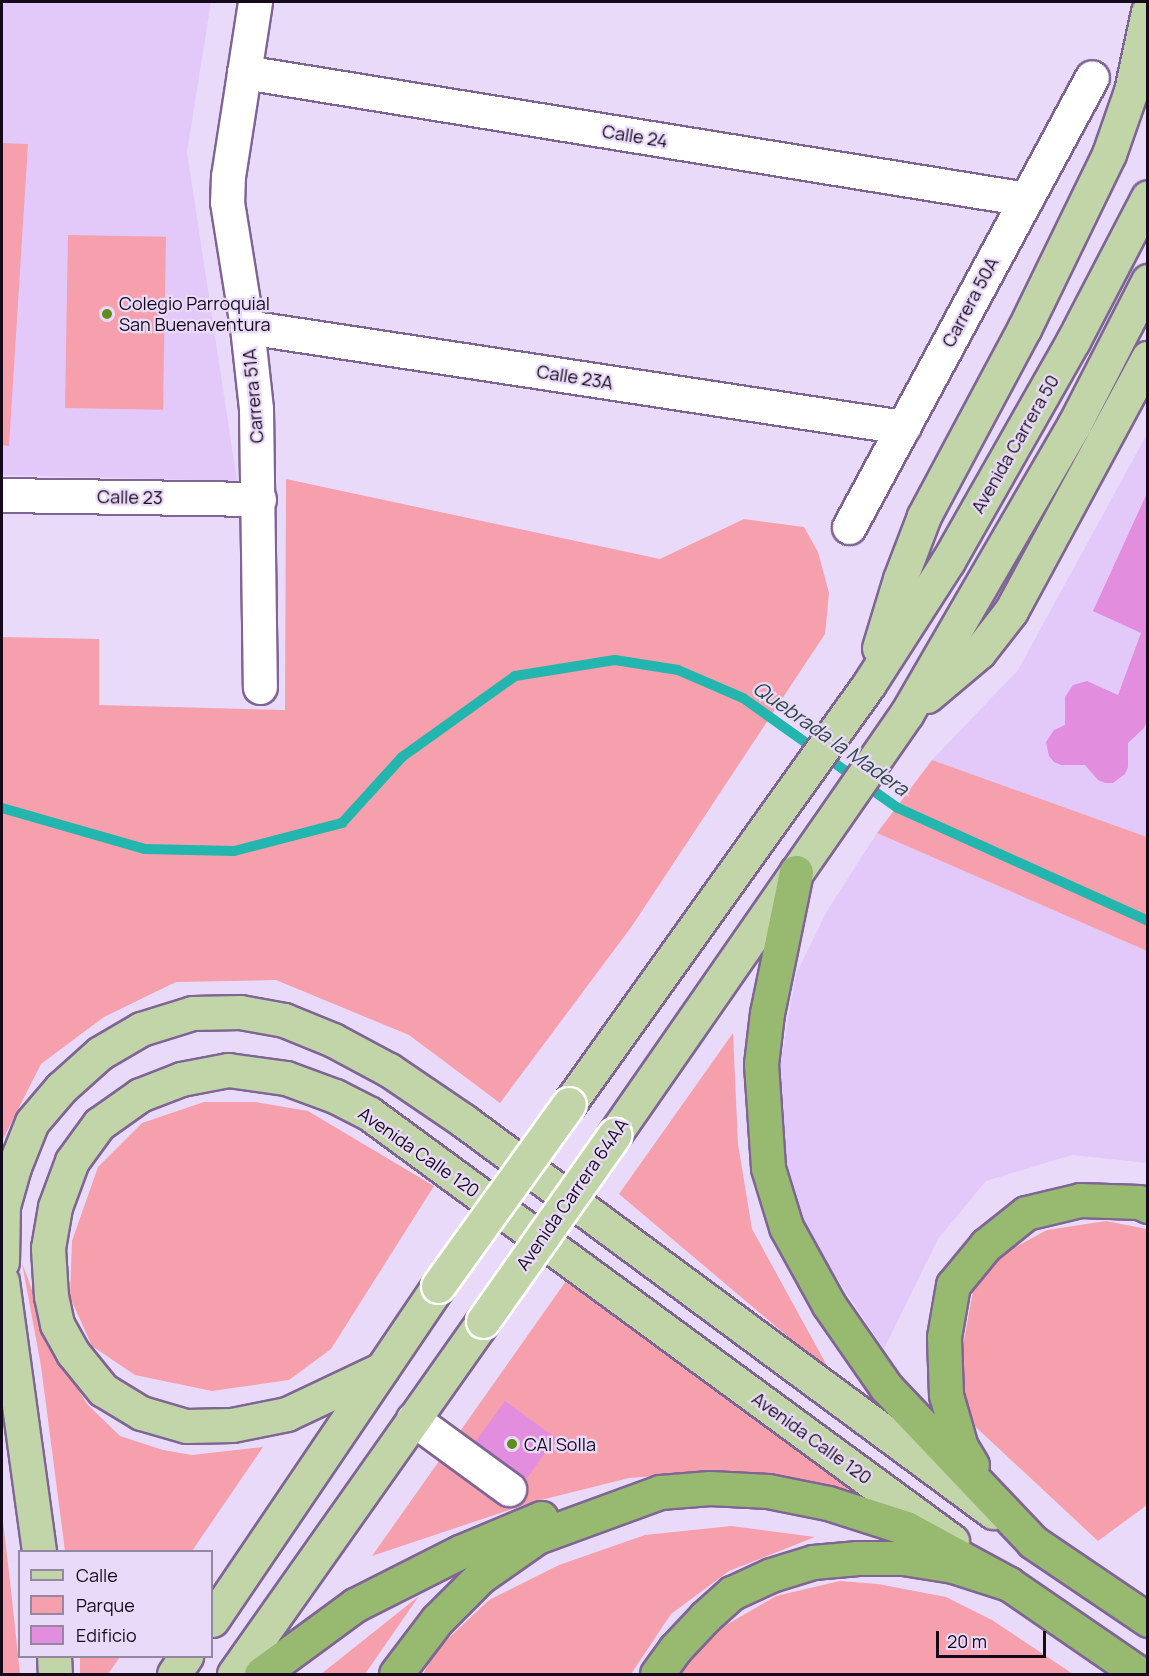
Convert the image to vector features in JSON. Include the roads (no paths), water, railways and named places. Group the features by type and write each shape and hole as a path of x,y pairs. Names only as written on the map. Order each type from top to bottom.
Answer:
{"highway":[{"path":"796,872 766,1013 761,1064 768,1168 786,1227 829,1305 886,1387 1033,1542 1135,1612"},
{"path":"1033,1542 975,1469 961,1447 953,1424 946,1395 944,1337 953,1285 986,1245 1026,1213 1080,1200 1139,1203 1148,1206"},
{"path":"261,1674 347,1610 460,1552 552,1514 600,1501 660,1492 710,1488 768,1491 828,1503 906,1528 1009,1584"},
{"path":"396,1674 437,1620 480,1577 537,1537 660,1492"},
{"name":"Avenida Calle 120","path":"657,1674 682,1641 732,1593 771,1575 813,1562 858,1558 903,1558 953,1566 1009,1584 1140,1674"}],"main road":[{"path":"213,1619 438,1286 869,684 900,579 928,507 1024,329 1109,153 1131,91 1148,12"},
{"name":"Avenida Carrera 50","path":"869,684 948,561 1002,468 1073,341 1148,197"},
{"path":"907,713 1074,425 1148,281"},
{"path":"907,713 979,652 1011,611 1148,358"},
{"name":"Avenida Carrera 64AA","path":"234,1674 614,1136 907,713"},
{"path":"2,1262 3,1206 14,1167 32,1122 61,1088 100,1053 141,1029 192,1013 240,1012 284,1020 333,1040 389,1070 464,1121 1033,1542"},
{"name":"Avenida Calle 120","path":"382,1369 287,1414 232,1425 186,1426 141,1413 103,1390 73,1353 57,1324 51,1296 48,1248 55,1207 72,1161 99,1124 140,1095 181,1079 228,1070 286,1078 370,1114 1009,1584"},
{"path":"2,1281 39,1550"},
{"path":"54,1658 55,1674"},
{"path":"174,1674 185,1658"}],"street":[{"name":"Carrera 51A","path":"255,2 228,176 227,202 247,327 256,409 260,687"},
{"name":"Calle 24","path":"244,72 1026,199"},
{"name":"Carrera 50A","path":"849,527 1092,77"},
{"name":"Calle 23A","path":"247,327 903,427"},
{"name":"Calle 23","path":"2,495 259,499"},
{"path":"413,1419 508,1489"}],"waterway":[{"name":"Quebrada la Madera","path":"2,808 145,849 234,851 342,823 402,757 515,676 615,660 678,670 743,698 898,808 1148,921"}],"place":[{"name":"Colegio Parroquial San Buenaventura","path":"107,314"},
{"name":"CAI Solla","path":"512,1444"}]}
